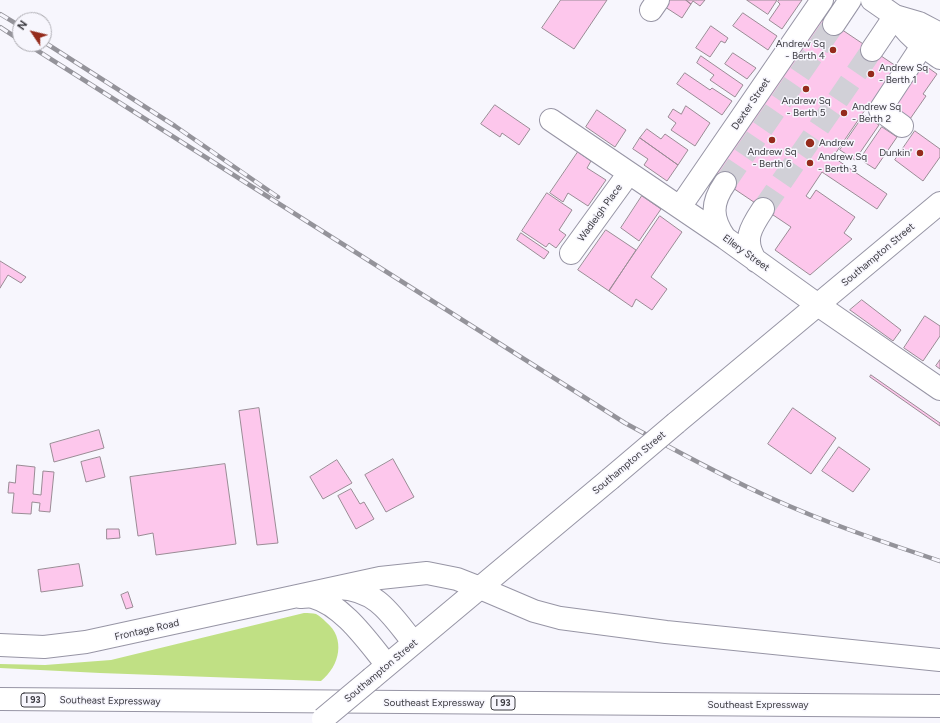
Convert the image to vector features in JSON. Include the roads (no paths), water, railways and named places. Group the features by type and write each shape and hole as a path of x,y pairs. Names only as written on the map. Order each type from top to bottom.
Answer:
{"main road":[{"name":"Dexter Street","path":"680,208 822,0"},
{"path":"834,24 850,0"},
{"path":"872,0 895,16 919,23 940,34"},
{"path":"895,16 904,30 922,46 940,58"},
{"path":"872,50 895,16"},
{"path":"902,126 880,110 922,46"},
{"name":"Ellery Street","path":"551,120 726,238 818,305 940,389"},
{"name":"Wadleigh Place","path":"572,253 629,173"},
{"path":"725,183 716,198 715,211 717,225 726,238"},
{"name":"Southampton Street","path":"318,723 940,203"},
{"path":"756,261 750,249 748,237 752,226 763,209"},
{"name":"Frontage Road","path":"0,645 44,647 86,642 334,587 380,578 426,573 458,578 534,611 560,618 666,632 940,660"},
{"path":"334,587 355,590 375,599 383,606 414,643"},
{"name":"Frontage Road","path":"293,597 311,596 336,609 363,636 379,672"},
{"path":"0,684 66,700"},
{"name":"Southeast Expressway","path":"0,699 940,706"}],"tunnel":[{"path":"725,183 834,24"},
{"path":"763,209 872,50"}],"railway":[{"path":"0,14 12,21"},
{"path":"0,27 12,35"},
{"path":"52,47 175,126 278,197"},
{"path":"40,52 625,423 752,490 855,532 940,561"}],"place":[{"name":"Andrew Sq - Berth 4","path":"833,50"},
{"name":"Andrew Sq - Berth 1","path":"871,74"},
{"name":"Andrew Sq - Berth 5","path":"806,89"},
{"name":"Andrew Sq - Berth 2","path":"844,113"},
{"name":"Andrew Sq - Berth 6","path":"772,140"},
{"name":"Andrew","path":"810,143"},
{"name":"Dunkin'","path":"920,153"},
{"name":"Andrew Sq - Berth 3","path":"810,163"}]}
